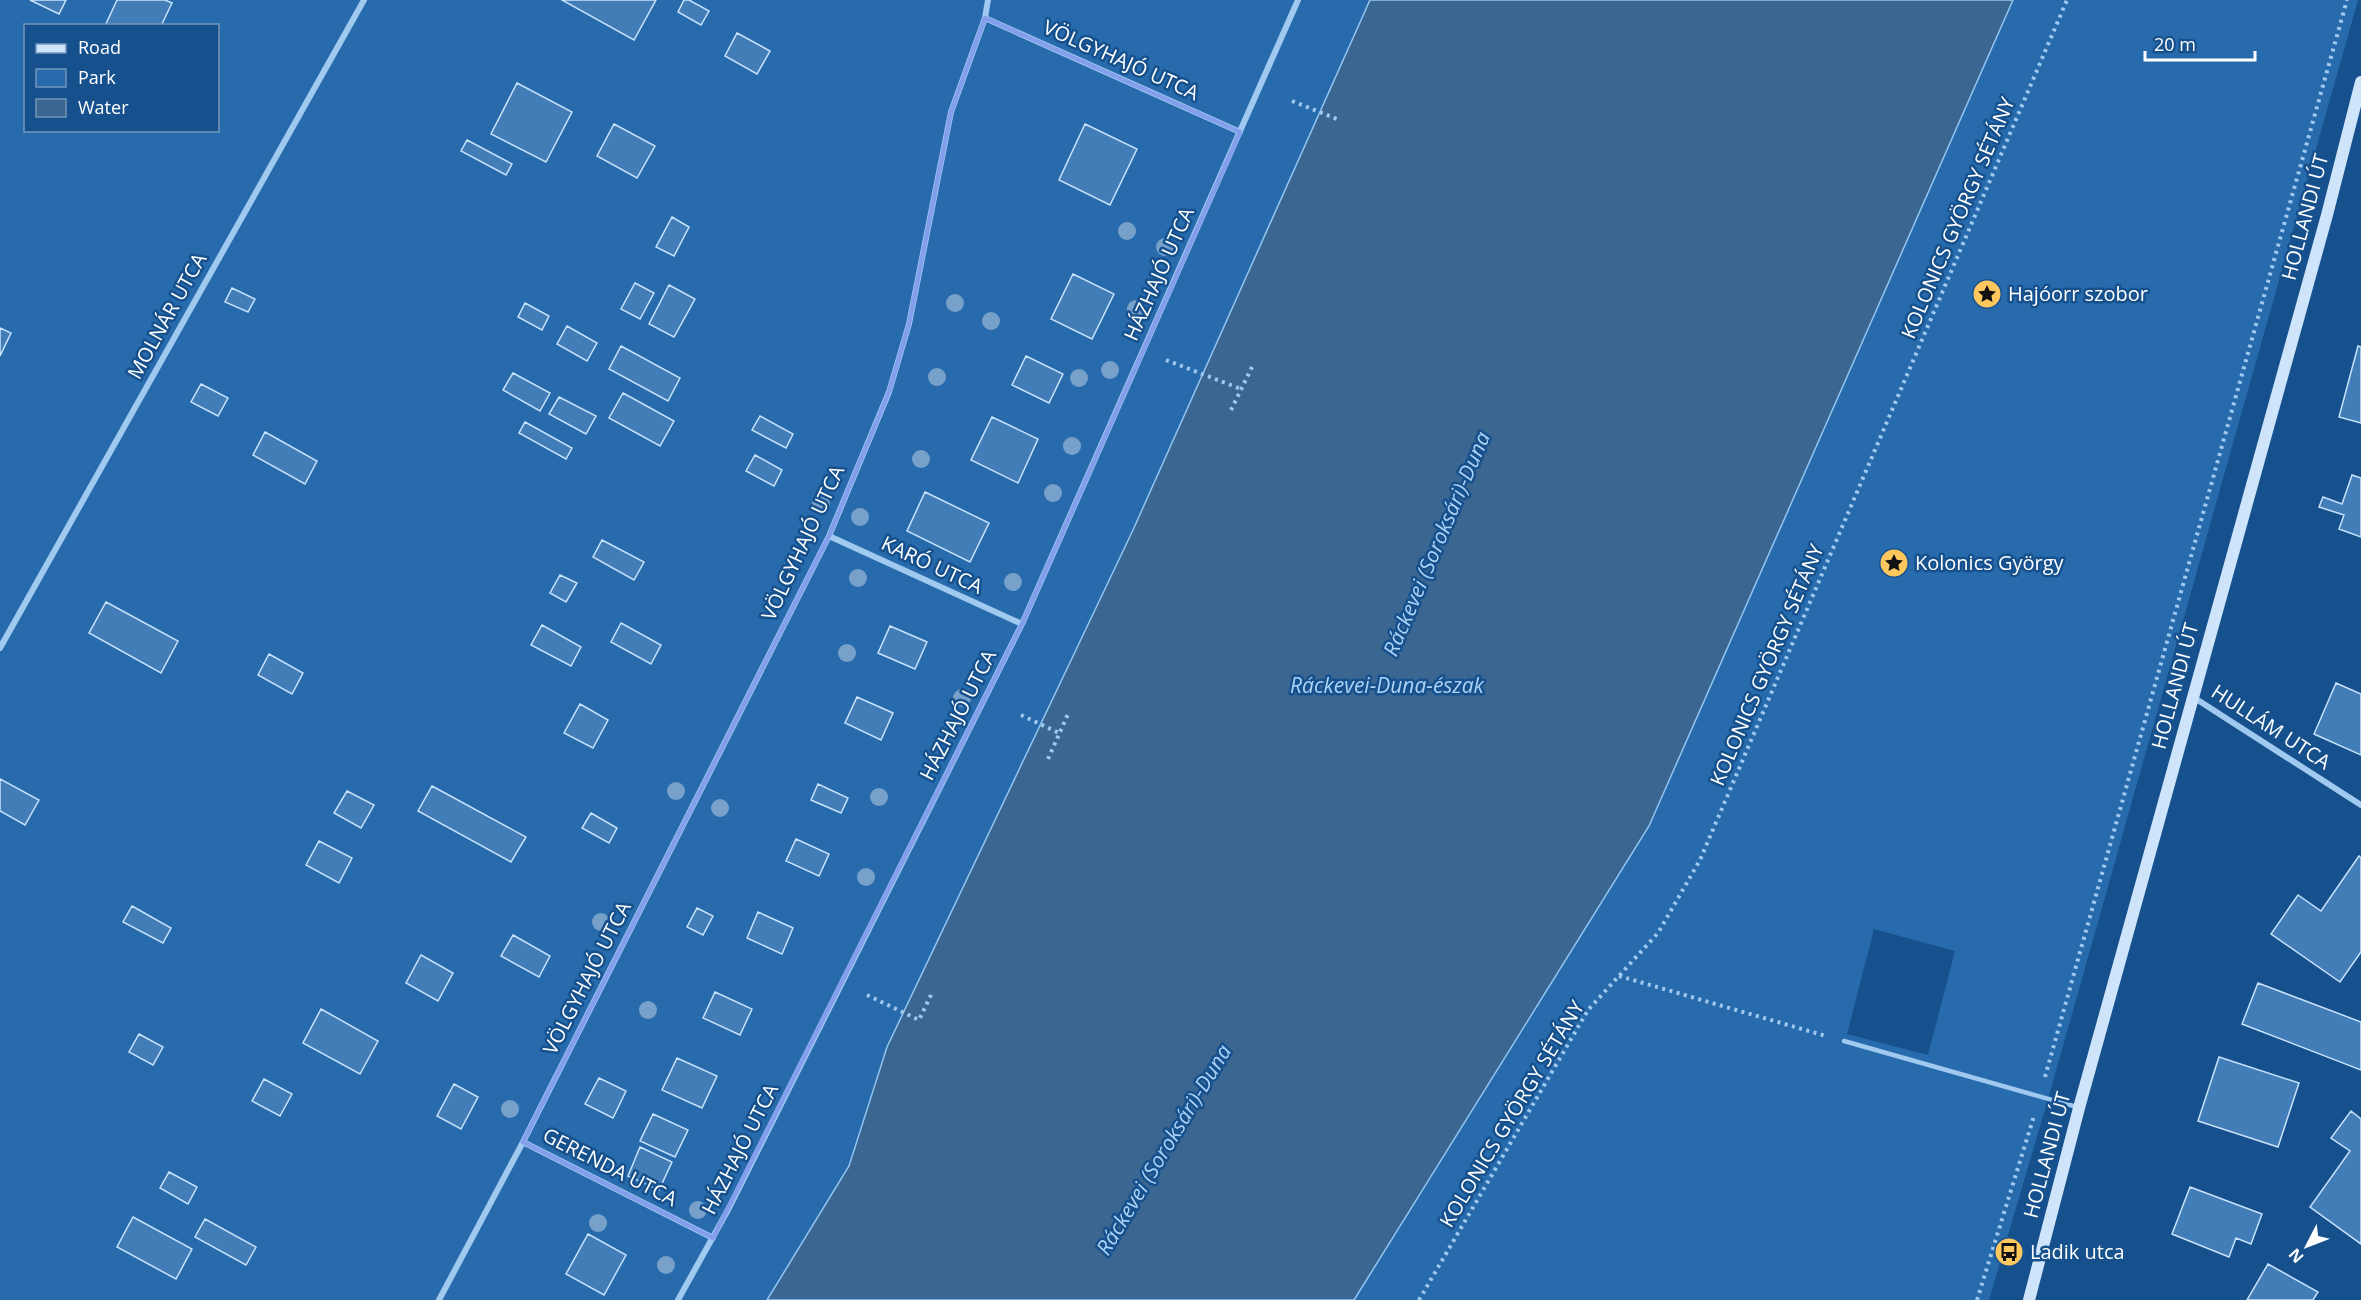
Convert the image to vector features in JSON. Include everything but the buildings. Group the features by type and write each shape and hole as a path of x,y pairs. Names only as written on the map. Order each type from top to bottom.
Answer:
{"street":[{"name":"MOLNÁR UTCA","path":"0,648 364,0"},
{"path":"985,18 988,0"},
{"name":"HÁZHAJÓ UTCA","path":"678,1300 713,1238 1022,624 1298,0"},
{"name":"VÖLGYHAJÓ UTCA","path":"439,1300 523,1142 829,536 889,392 906,335 951,112 985,18 1240,132"},
{"name":"HOLLANDI ÚT","path":"2029,1300 2079,1108 2327,215 2361,82"},
{"name":"KARÓ UTCA","path":"829,536 1022,624"},
{"name":"HULLÁM UTCA","path":"2193,697 2361,805"},
{"name":"GERENDA UTCA","path":"523,1142 713,1238"}],"lane":[{"path":"1844,1041 2079,1108"}],"path":[{"name":"KOLONICS GYÖRGY SÉTÁNY","path":"1419,1300 1588,1010 1658,933 1700,860 2067,0"},
{"path":"1977,1300 2040,1096 2347,0"},
{"path":"1292,101 1337,119"},
{"path":"1166,360 1241,389"},
{"path":"1231,410 1252,367"},
{"path":"1048,759 1068,714"},
{"path":"1021,715 1059,733"},
{"path":"1619,976 1844,1041"},
{"path":"867,995 919,1020 932,993"}],"highlighted area":[{"path":"985,18 1240,132 1022,624 713,1238 523,1142 829,536 889,392 909,324 951,112"}],"green space":[{"path":"0,0 1370,0 1133,530 887,1047 849,1166 767,1300 0,1300"},
{"path":"2013,0 2358,0 2050,1092 1989,1300 1354,1300 1649,826","holes":["1874,929 1955,951 1928,1055 1847,1034"]}],"water":[{"name":"Ráckevei-Duna-észak","path":"1370,0 2013,0 1649,826 1354,1300 767,1300 849,1166 887,1047 1133,530"}],"place":[{"name":"Hajóorr szobor","path":"1987,294"},
{"name":"Kolonics György","path":"1894,563"},
{"name":"Ladik utca","path":"2009,1252"}],"water label":[{"name":"Ráckevei (Soroksári)-Duna","path":"1437,544"},
{"name":"Ráckevei (Soroksári)-Duna","path":"1164,1150"}]}
